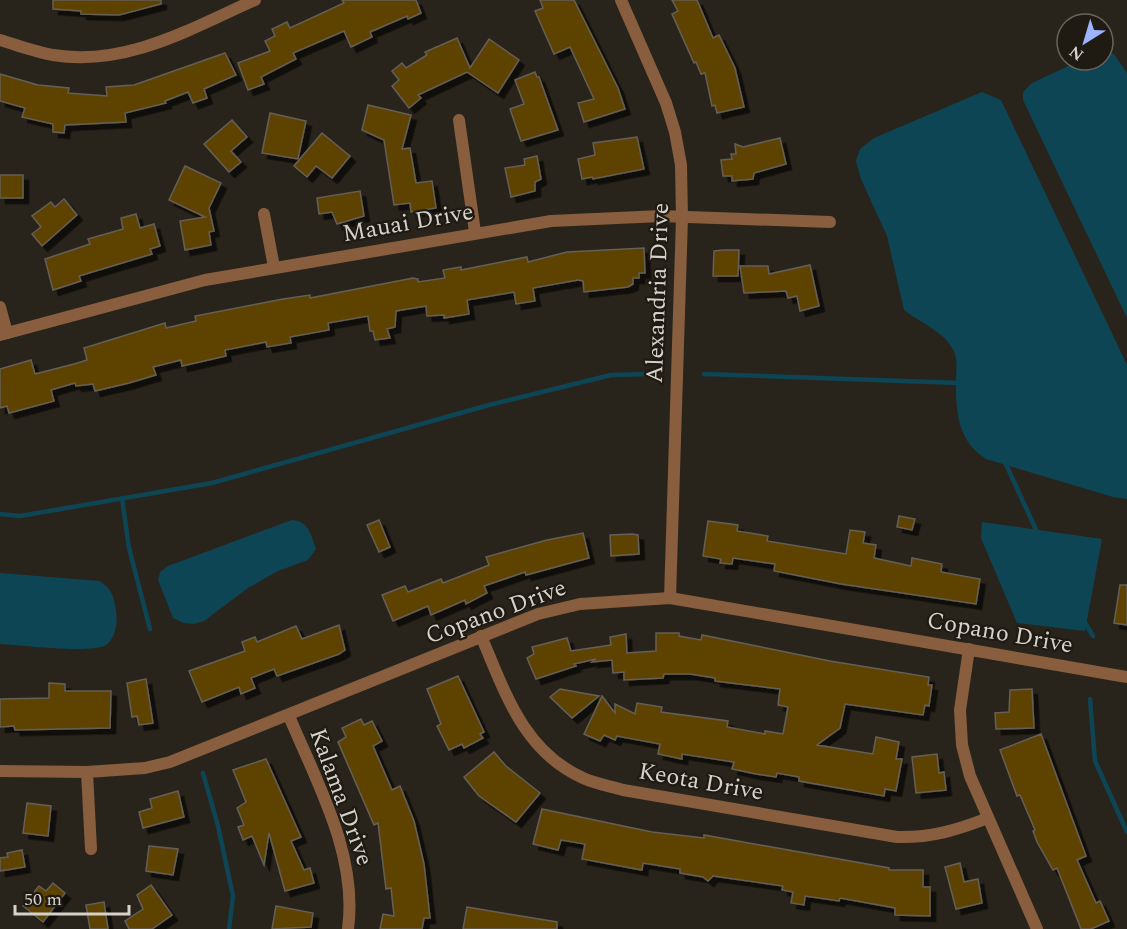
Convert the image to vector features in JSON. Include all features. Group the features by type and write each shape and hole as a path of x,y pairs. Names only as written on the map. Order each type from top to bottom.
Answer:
{"street":[{"path":"0,40 54,55 103,56 152,46 255,0"},
{"name":"Alexandria Drive","path":"621,0 666,103 675,132 681,165 682,218 670,598"},
{"path":"459,120 475,232"},
{"path":"264,214 274,267"},
{"name":"Mauai Drive","path":"4,334 205,280 475,232 589,218 830,222"},
{"path":"0,307 4,334"},
{"name":"Copano Drive","path":"0,771 87,772 145,768 170,762 538,614 580,604 670,598 1127,677"},
{"name":"Keota Drive","path":"481,636 515,717 551,757 584,778 623,790 897,837 925,837 954,832 988,818"},
{"path":"969,648 960,710 962,745 970,776 1037,929"},
{"name":"Kalama Drive","path":"289,716 332,819 350,877 352,903 348,929"},
{"path":"87,772 91,849"}],"water":[{"path":"1115,55 1127,73 1127,318 1023,100 1023,92 1032,83 1055,72 1115,72"},
{"path":"982,92 1001,100 1127,365 1127,499 1113,497 986,459 976,451 969,443 960,424 954,352 945,339 904,310 887,236 861,179 856,161 860,149 874,138"},
{"path":"292,520 302,523 311,534 316,549 308,560 278,571 248,588 204,621 194,624 173,618 158,580 160,572 168,566"},
{"path":"982,522 1102,539 1085,631 1017,623 981,538"},
{"path":"0,573 99,581 110,590 114,601 117,620 112,638 106,645 86,649 0,644"}],"building":[{"path":"53,0 161,0 161,4 119,15 81,14 81,11 53,9"},
{"path":"342,0 416,0 421,13 408,19 407,16 370,32 372,37 351,47 344,31 293,53 296,59 261,77 264,84 248,90 238,63 270,51 265,41 275,36 272,29 287,22 290,28 344,3"},
{"path":"540,0 574,0 618,88 625,109 584,122 578,103 594,99 570,47 554,54 535,11 543,8"},
{"path":"672,0 697,0 713,38 719,35 735,68 744,107 717,113 715,105 712,106 705,73 701,74 696,62 694,63 672,14 678,11"},
{"path":"457,38 470,68 489,39 519,60 498,93 467,72 418,95 421,98 409,108 392,86 399,80 392,71 402,63 406,68 427,55 425,52"},
{"path":"225,53 236,75 204,89 207,98 193,103 188,92 165,101 166,103 125,113 126,122 65,125 64,133 53,132 53,124 22,117 25,108 0,101 0,74 38,85 69,88 68,93 107,96 106,87 134,85"},
{"path":"535,72 539,77 558,130 521,141 510,109 524,104 515,80"},
{"path":"368,105 411,115 402,149 410,148 416,183 432,181 436,208 411,212 410,203 394,205 384,140 362,130"},
{"path":"270,113 306,121 298,159 262,153"},
{"path":"232,120 247,137 231,151 241,162 229,172 204,144"},
{"path":"322,133 350,156 332,178 316,166 307,177 294,166"},
{"path":"637,137 644,169 582,179 578,159 595,155 593,143"},
{"path":"780,138 786,164 754,173 753,179 732,181 732,176 723,176 721,160 732,159 731,154 736,154 735,144 743,147"},
{"path":"537,156 541,179 535,182 535,191 511,197 505,168 525,165 524,159"},
{"path":"185,166 221,183 209,208 214,231 209,232 211,245 185,250 180,221 205,217 169,200"},
{"path":"0,175 23,175 23,198 0,198"},
{"path":"360,191 364,216 337,224 332,212 319,214 317,198"},
{"path":"64,199 77,215 42,246 32,234 41,227 32,216 51,202 55,207"},
{"path":"136,214 140,228 154,224 160,246 150,249 152,254 79,276 81,281 53,290 45,259 90,244 88,239 123,229 121,218"},
{"path":"644,248 645,273 639,273 639,278 633,278 633,284 628,287 584,292 583,281 578,280 533,288 535,301 516,304 514,292 467,300 469,314 444,318 444,315 427,316 426,306 396,311 395,327 387,329 390,338 375,340 373,331 370,331 368,316 328,323 329,330 290,337 291,343 267,347 266,342 225,350 226,356 182,366 181,360 153,367 156,375 95,391 93,384 76,386 75,383 51,390 54,401 9,413 7,406 0,408 0,369 31,360 35,374 74,364 87,360 84,348 165,323 166,328 196,321 195,316 283,299 310,295 310,298 413,278 418,279 418,282 445,278 443,270 461,267 461,270 527,257 528,262 567,252"},
{"path":"739,250 738,276 713,276 714,251"},
{"path":"810,265 819,306 800,311 797,296 788,298 786,291 744,293 740,266 768,266 769,274"},
{"path":"899,516 915,519 912,530 897,527"},
{"path":"379,520 390,547 379,552 367,525"},
{"path":"708,521 738,525 737,531 768,536 767,541 846,554 850,530 865,532 863,543 876,545 874,558 911,566 912,558 942,564 941,572 980,579 976,604 841,584 774,571 775,564 733,558 732,564 720,563 721,559 703,556"},
{"path":"583,533 589,558 526,575 525,572 484,586 487,593 466,604 465,600 431,615 428,606 393,621 382,595 405,586 408,592 441,579 443,583 489,565 486,557 547,540"},
{"path":"610,535 638,535 639,554 611,556"},
{"path":"1120,585 1127,585 1127,625 1114,623"},
{"path":"339,625 345,650 339,654 277,676 274,669 251,678 255,688 241,694 239,687 202,702 189,671 245,651 242,642 255,637 257,642 296,626 302,639"},
{"path":"656,633 679,633 679,636 701,640 702,635 830,661 929,677 928,685 932,685 929,706 925,705 923,715 845,704 840,728 817,745 873,754 876,737 899,742 896,759 902,759 896,791 885,789 884,796 799,781 799,777 777,773 776,777 756,774 732,769 734,762 682,754 682,759 658,754 660,744 617,736 615,740 604,735 600,741 584,734 602,696 615,713 615,704 635,714 637,703 662,707 661,712 728,721 727,727 765,734 765,731 783,734 788,707 778,705 780,689 715,681 715,678 690,674 664,674 663,678 624,680 624,672 613,673 612,660 592,662 596,659 574,664 576,666 536,679 527,658 534,654 532,647 567,638 571,651 611,645 610,637 626,634 627,653 656,651"},
{"path":"458,676 484,732 480,734 483,738 464,748 462,744 449,750 437,726 441,724 427,689"},
{"path":"146,679 153,723 139,725 137,716 132,717 127,683"},
{"path":"49,683 65,684 65,691 111,691 110,728 15,730 14,726 0,727 0,699 49,698"},
{"path":"560,689 599,696 572,718 550,697"},
{"path":"1032,689 1034,728 996,729 995,713 1009,712 1010,690"},
{"path":"361,719 364,725 372,721 382,741 373,746 392,790 400,786 414,821 424,864 430,918 424,918 422,929 380,929 383,914 394,916 391,888 386,889 378,823 374,825 338,742 346,737 342,728"},
{"path":"1041,734 1086,856 1077,860 1096,903 1100,901 1109,921 1091,929 1081,929 1057,868 1053,870 1037,842 1033,831 1035,830 1020,795 1017,796 1000,750"},
{"path":"494,752 506,766 540,793 516,822 479,796 464,777"},
{"path":"937,754 939,773 944,772 946,790 916,793 912,757"},
{"path":"266,759 301,837 291,841 304,870 310,868 314,883 285,891 269,833 264,865 252,836 243,840 238,827 244,825 237,808 246,802 233,770"},
{"path":"178,791 184,817 143,828 139,812 152,808 150,799"},
{"path":"27,803 51,806 48,836 23,833"},
{"path":"542,809 652,832 704,838 704,835 889,868 889,870 923,870 923,887 930,887 930,916 895,915 895,908 840,898 839,901 805,896 804,905 791,903 793,892 782,890 783,886 713,876 708,881 703,877 680,873 680,869 643,863 642,870 582,859 585,844 561,840 558,850 533,844"},
{"path":"149,846 178,849 173,875 146,871"},
{"path":"22,850 25,867 0,871 0,858 8,857 7,853"},
{"path":"960,863 964,882 978,879 982,903 956,909 945,867"},
{"path":"53,883 65,893 43,922 23,906 39,886 46,891"},
{"path":"151,885 172,915 152,929 129,929 125,921 143,909 137,895"},
{"path":"104,902 108,929 90,929 86,905"},
{"path":"276,906 313,913 311,927 272,929"},
{"path":"467,907 557,922 557,929 463,929"}],"waterway":[{"path":"0,514 20,516 212,483 489,405 611,375 645,374"},
{"path":"704,374 960,383"},
{"path":"1004,460 1038,534"},
{"path":"122,498 129,548 150,629"},
{"path":"1084,621 1093,636"},
{"path":"1090,699 1095,761 1127,832"},
{"path":"203,773 218,826 233,896 229,929"}]}
